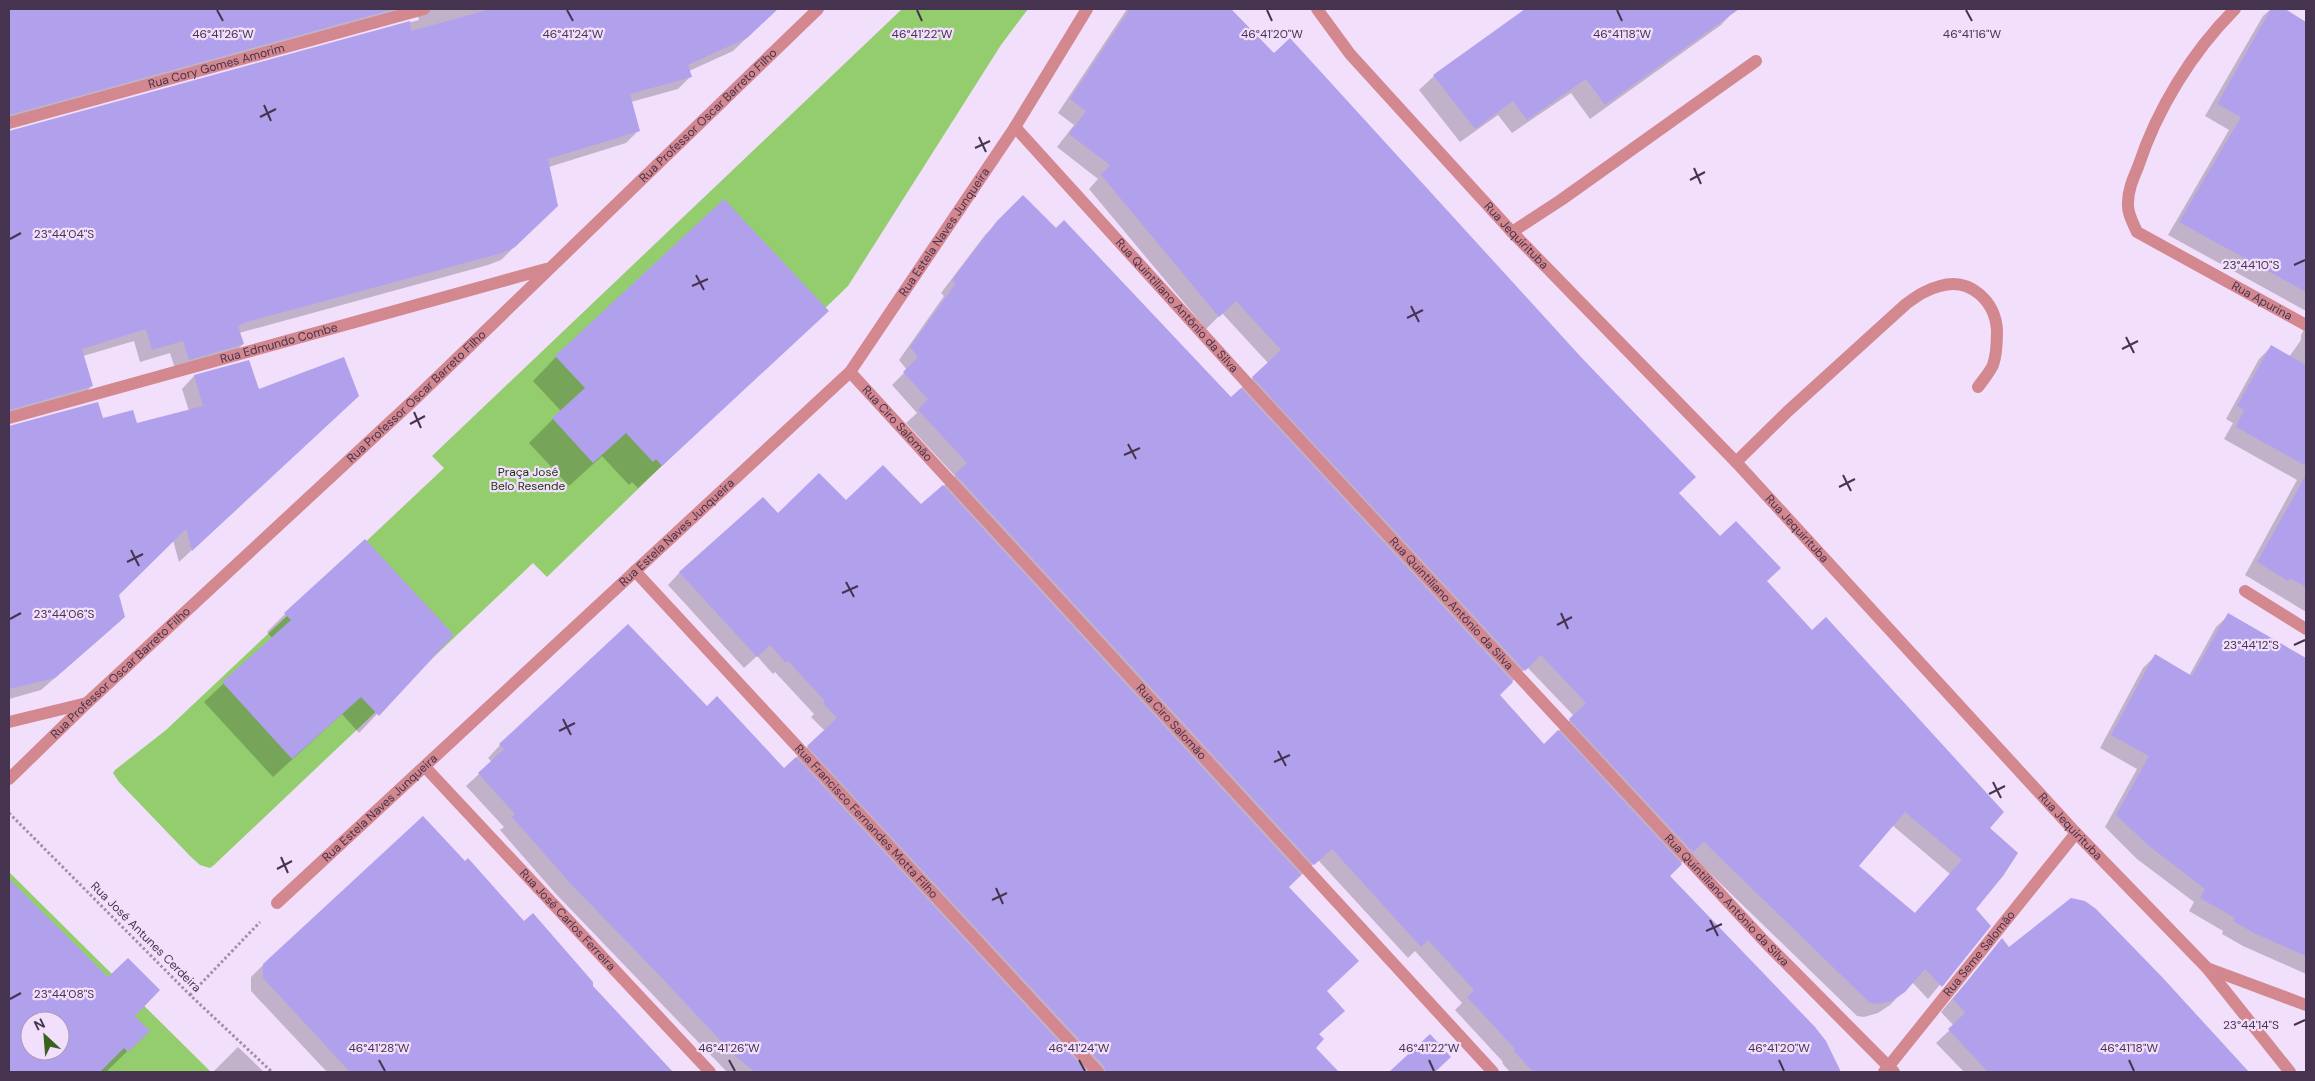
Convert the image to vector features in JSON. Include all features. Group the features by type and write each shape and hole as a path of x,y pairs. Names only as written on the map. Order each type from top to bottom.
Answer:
{"street":[{"name":"Rua Cory Gomes Amorim","path":"9,123 424,9"},
{"name":"Rua Professor Oscar Barreto Filho","path":"9,779 87,703 416,398 818,9"},
{"name":"Rua Estela Naves Junqueira","path":"277,903 850,372 1015,127 1087,9"},
{"name":"Rua Jequirituba","path":"1316,9 1350,54 1512,232 1736,462 2076,833 2207,968 2306,1005"},
{"name":"Rua Apurina","path":"2235,9 2192,62 2149,134 2130,190 2128,205 2131,220 2137,232 2306,325"},
{"path":"1512,232 1561,200 1756,61"},
{"name":"Rua Quintiliano Antônio da Silva","path":"1015,127 1249,385 1766,943 1889,1070"},
{"name":"Rua Edmundo Combe","path":"9,418 549,268"},
{"path":"1736,462 1787,412 1906,304 1922,292 1941,285 1960,285 1977,291 1990,304 1996,325 1997,342 1993,365 1978,387"},
{"name":"Rua Ciro Salomão","path":"850,372 1492,1072"},
{"name":"Rua Francisco Fernandes Motta Filho","path":"636,571 1098,1072"},
{"path":"2245,591 2306,629"},
{"path":"9,722 87,703"},
{"name":"Rua José Carlos Ferreira","path":"425,767 710,1072"},
{"name":"Rua Seme Salomão","path":"1889,1070 2076,833"},
{"path":"2207,968 2290,1072"}],"path":[{"name":"Rua José Antunes Cerdeira","path":"9,813 190,995 272,1072"},
{"path":"190,995 277,903"}],"green space":[{"name":"Praça José Belo Resende","path":"902,9 1028,9 1001,45 848,286 547,577 533,563 214,865 210,868 200,865 119,782 113,773 115,770 166,730 444,468 432,456"},
{"path":"9,872 211,1072 9,1072"}],"building":[{"path":"9,9 394,9 9,115"},
{"path":"491,9 778,9 747,38 688,65 692,77 630,94 640,131 548,159 558,206 515,247 502,253 247,322 238,326 244,344 189,360 183,341 152,350 146,329 82,349 93,386 9,410 9,131 410,21 411,31"},
{"path":"1130,9 1231,9 1274,53 1290,38 1580,356 1696,477 1679,493 1720,536 1736,521 1781,568 1767,581 1812,630 1826,617 2004,812 1990,828 2018,853 2003,876 1976,909 1991,926 1942,987 1925,969 1905,992 1892,1001 1878,1004 1870,1003 1704,842 1693,852 1569,719 1586,703 1541,655 1525,671 1252,377 1281,350 1236,301 1219,317 1101,175 1110,165 1069,134 1086,111 1070,99","holes":["1905,812 1962,860 1915,913 1859,866"]},
{"path":"1525,9 1739,9 1605,105 1586,79 1527,120 1513,101 1475,129 1433,75"},
{"path":"2271,9 2285,9 2306,22 2306,292 2179,222 2241,117 2217,104"},
{"path":"1023,195 1056,228 1064,220 1231,397 1241,388 1513,682 1500,695 1544,744 1558,730 1682,864 1670,876 1815,1027 1826,1041 1841,1072 1533,1072 1513,1050 1515,1049 1467,997 1474,990 1428,940 1421,947 1332,849 1314,865 955,474 967,463 918,410 928,399 903,372 918,357 910,347 956,283 952,280 997,221"},
{"path":"724,199 829,311 662,466 656,459 653,462 626,433 593,463 552,418 585,388 555,356"},
{"path":"2271,345 2306,365 2306,466 2236,427 2244,410 2237,406"},
{"path":"344,357 359,396 192,551 186,529 119,595 125,617 55,678 9,689 9,426 98,402 103,418 133,410 137,423 203,406 194,375 249,360 259,389"},
{"path":"883,465 921,504 943,485 1301,875 1289,887 1359,961 1327,991 1345,1011 1319,1034 1324,1039 1316,1048 1339,1072 1106,1072 1104,1066 807,746 837,718 823,703 825,701 788,661 786,663 770,645 757,657 679,572 763,497 778,513 819,473 846,500"},
{"path":"2306,475 2306,587 2290,578 2288,581 2257,562"},
{"path":"365,539 454,635 379,716 361,697 292,759 222,682 291,620 284,613"},
{"path":"2228,613 2306,658 2306,956 2256,934 2233,921 2235,918 2200,898 2205,889 2149,846 2116,815 2149,756 2111,735 2155,654 2192,676"},
{"path":"628,624 707,706 717,696 784,768 796,757 1087,1072 755,1072 733,1054 569,882 512,817 515,814 478,773 504,749 499,744"},
{"path":"423,816 465,861 468,858 524,921 533,913 593,982 593,986 673,1072 350,1072 263,978 263,964"},
{"path":"9,879 108,977 128,958 160,990 135,1016 150,1031 128,1052 124,1048 100,1072 9,1072"},
{"path":"2071,898 2085,901 2096,909 2162,977 2249,1072 1988,1072 1948,1029 1965,1013 1953,999 2002,938 2009,947"},
{"path":"1430,1034 1451,1057 1435,1072 1389,1072"}]}
